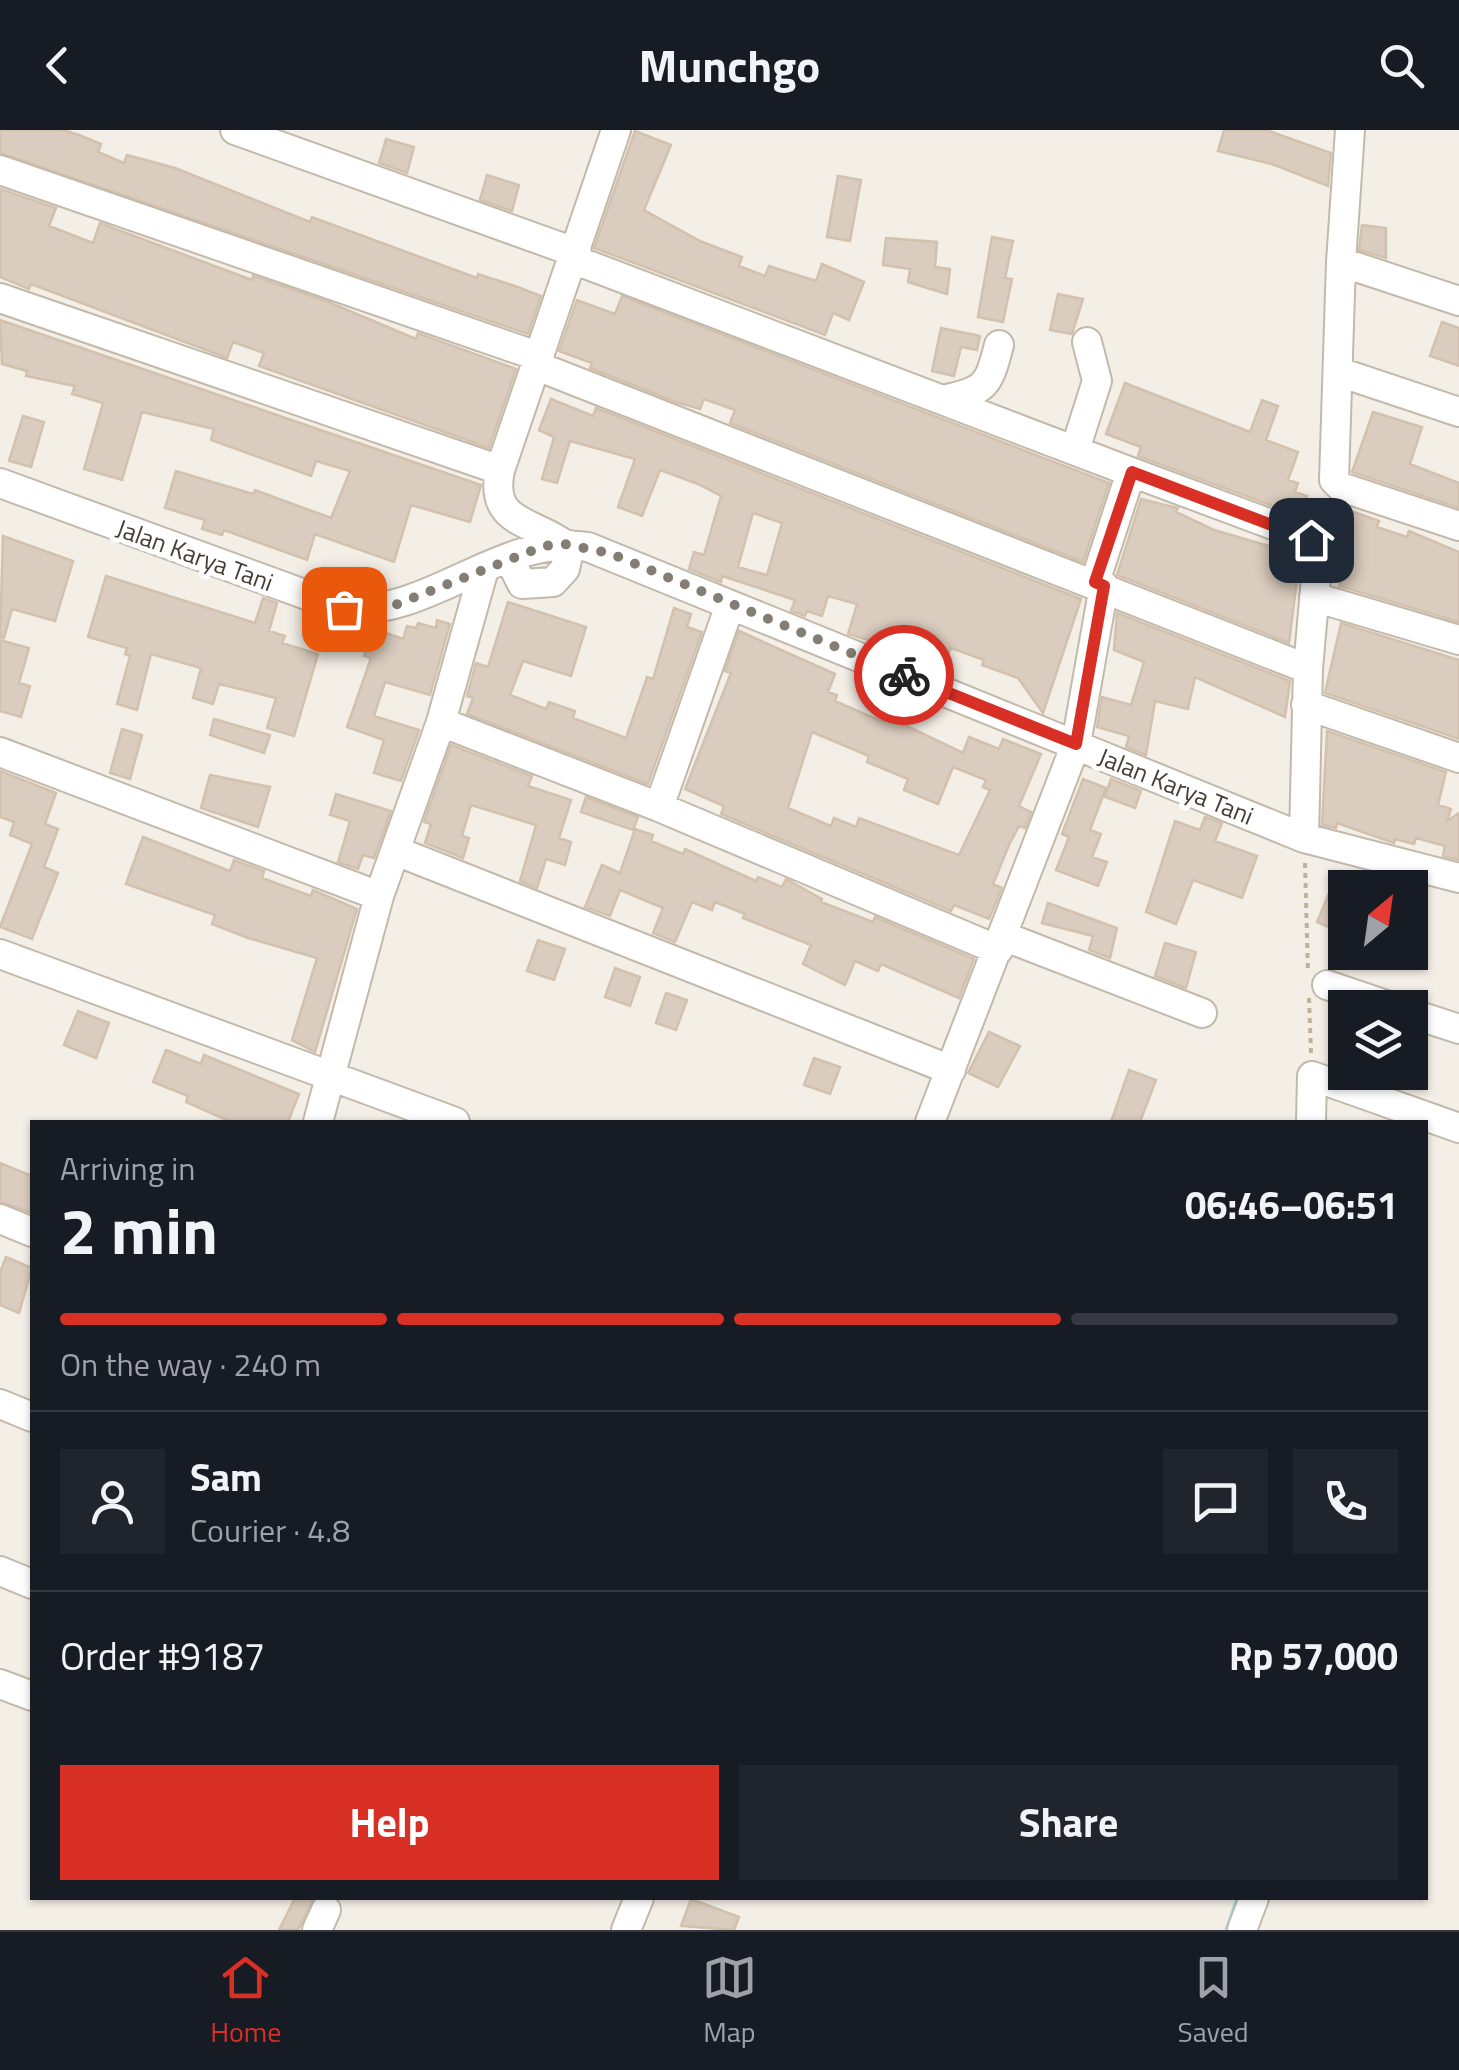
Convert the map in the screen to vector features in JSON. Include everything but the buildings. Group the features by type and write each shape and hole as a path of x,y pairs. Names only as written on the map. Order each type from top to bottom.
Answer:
{"street":[{"path":"235,130 1311,540 1318,555 1306,705 1304,838"},
{"path":"0,298 500,470 576,257 616,130"},
{"path":"1350,130 1341,262 1337,484 1459,526"},
{"path":"0,170 538,362 1308,669"},
{"path":"1341,262 1459,301"},
{"path":"1075,450 1097,381 1088,342"},
{"path":"942,400 978,392 987,382 999,346"},
{"path":"1339,372 1459,412"},
{"name":"Jalan Karya Tani","path":"500,470 498,498 505,512 567,544 609,553 1304,838 1459,878"},
{"path":"931,1120 1076,744 1100,584 1132,472"},
{"name":"Jalan Karya Tani","path":"0,483 344,609 385,609 497,564"},
{"path":"319,1120 380,896 497,564 522,584 553,582 565,569 567,544"},
{"path":"1314,597 1459,640"},
{"path":"659,807 730,605"},
{"path":"1306,705 1459,758"},
{"path":"441,722 1000,943 1202,1013"},
{"path":"0,752 380,896"},
{"path":"396,851 951,1070"},
{"path":"0,954 332,1081 450,1120"},
{"path":"1315,987 1328,990"},
{"path":"1428,1018 1459,1029"},
{"path":"1311,1120 1312,1076 1459,1128"},
{"path":"0,1220 30,1231"},
{"path":"0,1404 30,1416"},
{"path":"0,1571 30,1583"},
{"path":"0,1684 30,1695"},
{"path":"1242,1930 1253,1900"},
{"path":"634,1911 653,1930"}],"path":[{"path":"1304,838 1315,987 1312,1076"}],"waterway":[{"path":"1227,1930 1237,1900"}],"way so far":[{"path":"344,609 385,609 544,546 564,544 609,553 904,675"}],"route":[{"path":"904,675 1076,744 1104,586 1095,582 1132,472 1311,540"}]}
